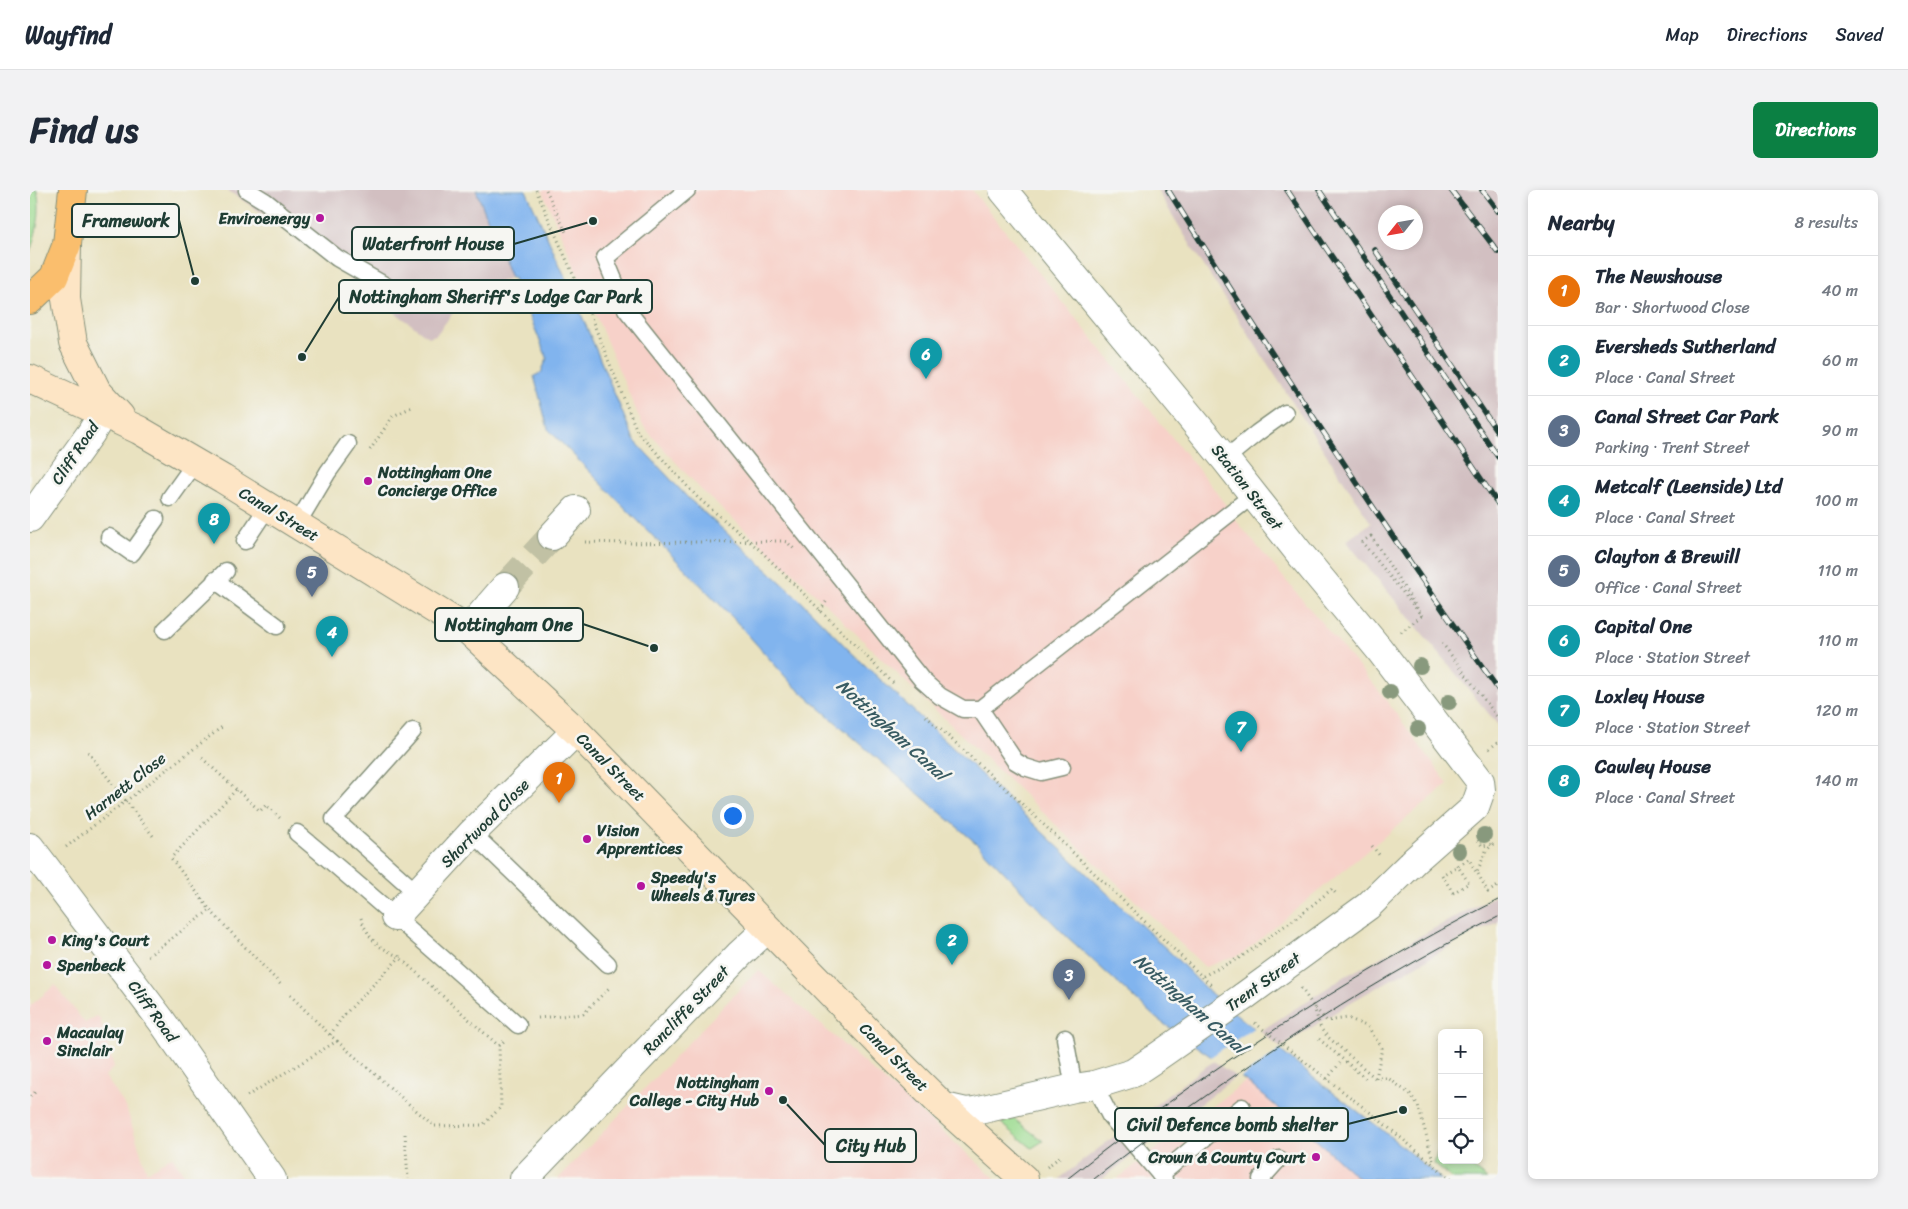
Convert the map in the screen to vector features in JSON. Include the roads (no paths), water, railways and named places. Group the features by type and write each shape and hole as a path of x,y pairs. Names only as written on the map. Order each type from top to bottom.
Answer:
{"highway":[{"path":"30,300 54,277 67,244 67,196"}],"street":[{"name":"Station Street","path":"1003,190 1225,459 1378,649 1468,764 1480,781 1481,790"},
{"name":"Canal Street","path":"67,244 66,299 73,343 97,392 120,416 139,430"},
{"name":"Canal Street","path":"30,379 139,430 267,508 297,524 468,630 576,731 721,878 767,929 944,1107 1034,1174"},
{"name":"Cliff Road","path":"30,518 91,433 103,413"},
{"path":"552,536 576,510"},
{"path":"468,630 505,587"},
{"name":"Shortwood Close","path":"395,917 472,833 576,731"},
{"name":"Trent Street","path":"944,1107 966,1112 975,1111 1133,1073 1243,997 1368,906 1415,860 1475,807 1481,790"},
{"name":"Cliff Road","path":"37,856 225,1110 272,1179"},
{"name":"Rancliffe Street","path":"524,1179 740,954 767,929"}],"lane":[{"path":"247,190 265,201 337,258 386,286"},
{"path":"687,190 605,258 626,309 922,680 940,696 963,708 980,709 1253,495"},
{"path":"1225,459 1257,432 1285,413"},
{"path":"297,524 328,472 348,444"},
{"path":"170,498 195,463"},
{"path":"245,541 267,508"},
{"path":"109,537 132,553 156,519"},
{"path":"164,630 220,576 277,626"},
{"path":"980,709 1015,761 1025,767 1042,772 1062,767"},
{"path":"413,731 334,819 417,893"},
{"path":"297,833 375,897 395,917 518,1025"},
{"path":"472,833 608,964"},
{"path":"1065,1038 1084,1086 1162,1177 1242,1107"},
{"path":"1261,1179 1280,1159"}],"water":[{"name":"Nottingham Canal","path":"476,190 526,190 571,290 634,440 688,498 794,594 850,651 1175,957 1207,990 1441,1179 1359,1179 1246,1081 1157,1019 1064,934 976,843 791,683 733,618 548,429 534,376 541,373 547,358 514,278 511,278"}],"tunnel":[{"path":"505,587 552,536"}],"tram line":[{"path":"1067,1179 1170,1102 1276,1029 1385,962 1498,900"},
{"path":"1094,1179 1142,1142 1290,1038 1392,975 1498,917"}],"railway":[{"path":"1168,190 1330,442 1498,689"},
{"path":"1287,190 1498,504"},
{"path":"1319,190 1498,457"},
{"path":"1451,190 1498,252"},
{"path":"1482,190 1498,211"},
{"path":"1375,250 1498,433"}],"place":[{"name":"Enviroenergy","path":"320,218"},
{"name":"Waterfront House","path":"593,221"},
{"name":"Framework","path":"195,281"},
{"name":"Nottingham Sheriff's Lodge Car Park","path":"302,357"},
{"name":"Capital One","path":"926,379"},
{"name":"Nottingham One Concierge Office","path":"368,481"},
{"name":"Cawley House","path":"214,544"},
{"name":"Clayton & Brewill","path":"312,597"},
{"name":"Nottingham One","path":"654,648"},
{"name":"Metcalf (Leenside) Ltd","path":"332,657"},
{"name":"Loxley House","path":"1241,752"},
{"name":"The Newshouse","path":"559,803"},
{"name":"Vision Apprentices","path":"587,839"},
{"name":"Speedy's Wheels & Tyres","path":"641,886"},
{"name":"King's Court","path":"52,940"},
{"name":"Spenbeck","path":"47,965"},
{"name":"Eversheds Sutherland","path":"952,965"},
{"name":"Canal Street Car Park","path":"1069,1000"},
{"name":"Macaulay Sinclair","path":"47,1041"},
{"name":"Nottingham College - City Hub","path":"769,1091"},
{"name":"City Hub","path":"783,1100"},
{"name":"Civil Defence bomb shelter","path":"1403,1110"},
{"name":"Crown & County Court","path":"1316,1157"}]}
